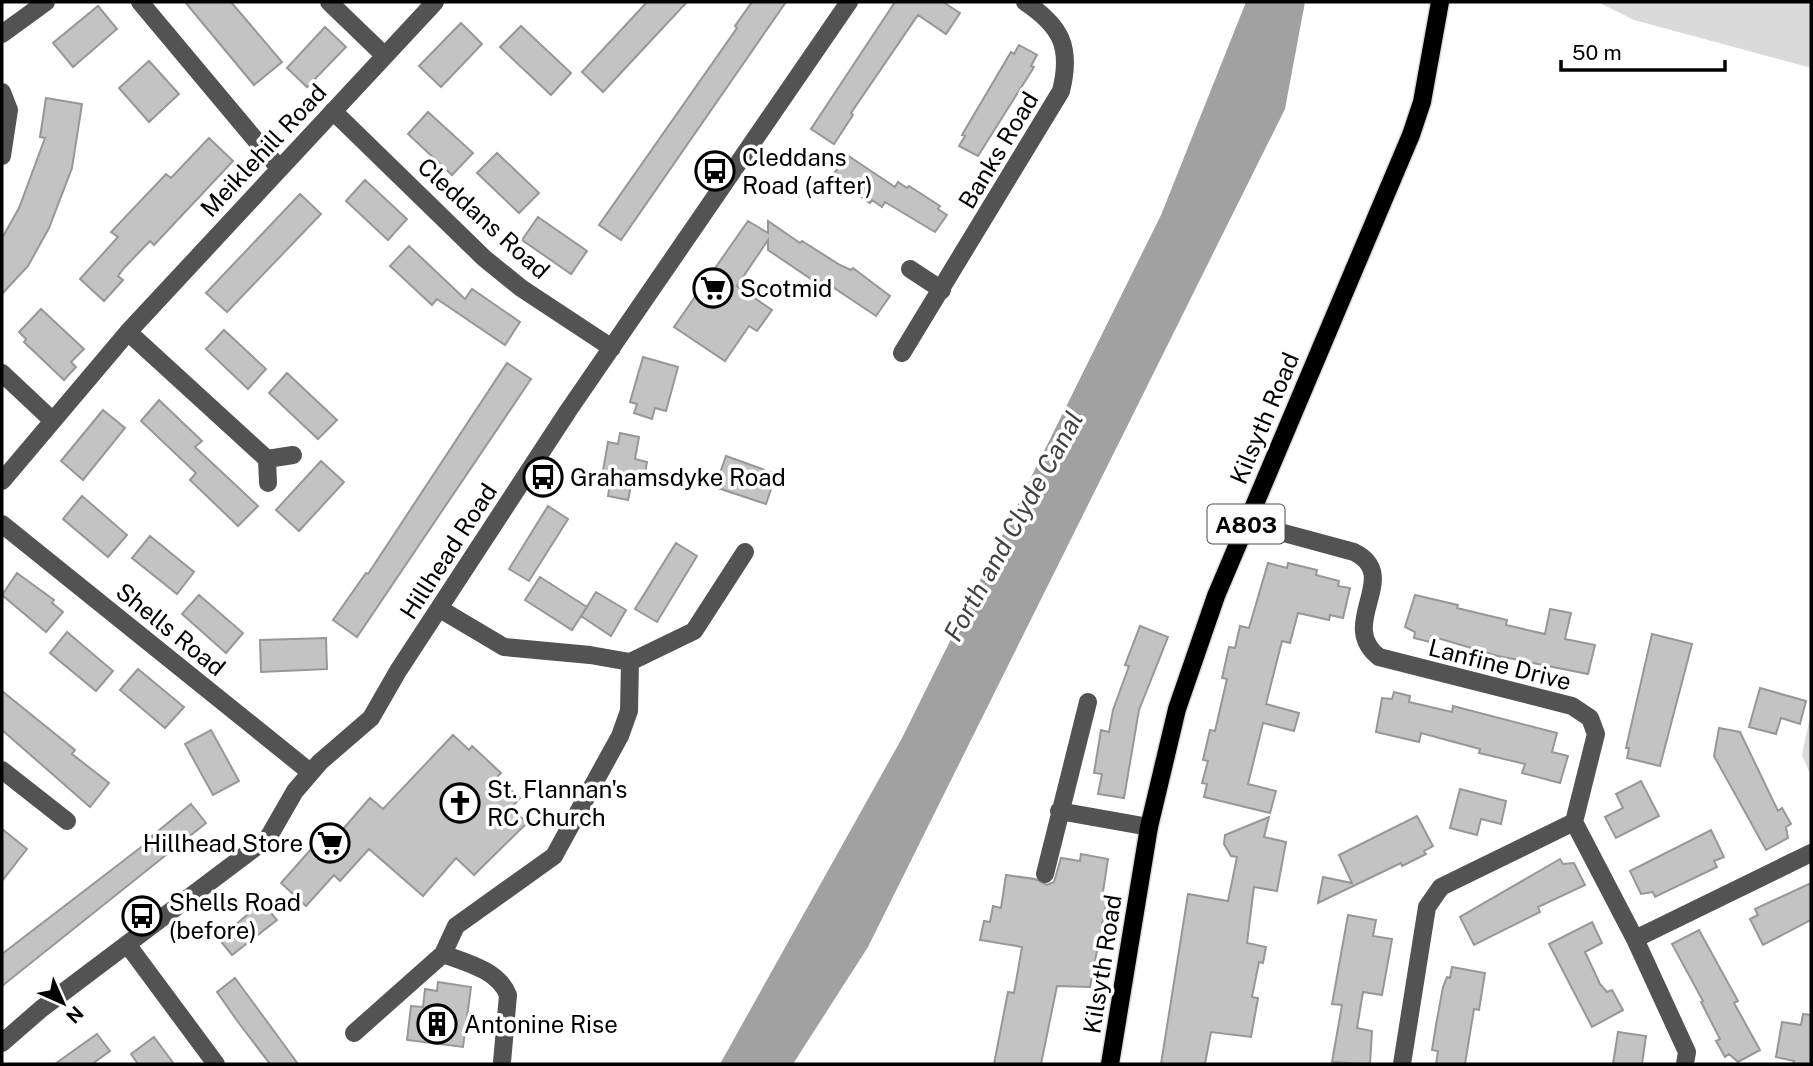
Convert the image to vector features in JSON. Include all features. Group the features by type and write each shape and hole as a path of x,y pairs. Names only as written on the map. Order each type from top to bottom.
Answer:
{"main road":[{"name":"Kilsyth Road","path":"1110,1064 1149,827 1177,709 1216,596 1411,135 1422,102 1440,2"}],"street":[{"path":"2,34 46,2"},
{"path":"140,2 279,168"},
{"path":"329,2 385,56"},
{"name":"Meiklehill Road","path":"2,481 128,332 435,2"},
{"name":"Hillhead Road","path":"2,1043 127,944 268,838 310,772 330,750 371,718 612,348 849,2"},
{"name":"Banks Road","path":"902,353 1061,91 1065,63 1061,38 1052,21 1025,2"},
{"path":"2,92 9,110 2,156"},
{"name":"Cleddans Road","path":"333,111 484,258 521,288 612,348"},
{"path":"910,269 942,289"},
{"path":"128,332 267,459 268,483"},
{"path":"2,373 52,419"},
{"path":"267,459 293,455"},
{"name":"Lanfine Drive","path":"1247,523 1354,552 1368,562 1374,582 1362,636 1366,645 1379,657 1572,706 1590,718 1596,734 1574,822"},
{"name":"Shells Road","path":"2,524 310,772"},
{"path":"440,609 504,647 590,654 630,663 694,631 745,552"},
{"path":"354,1033 443,954 456,926 554,856 620,736 629,711 630,663"},
{"path":"1045,874 1088,702"},
{"path":"2,770 67,821"},
{"path":"1059,811 1149,827"},
{"path":"1402,1064 1427,906 1432,895 1441,887 1574,822 1635,939 1687,1052 1685,1064"},
{"path":"1635,939 1811,853"},
{"path":"127,944 216,1064"},
{"path":"443,954 483,969 504,986 508,995 502,1062"}],"shaded area":[{"path":"1598,2 1811,2 1811,68 1634,20"},
{"path":"1811,712 1811,776 1802,755"}],"water":[{"name":"Forth and Clyde Canal","path":"1246,2 1305,2 1285,109 868,947 793,1064 720,1064 902,738 1161,215"}],"building":[{"path":"185,2 231,2 282,62 254,85"},
{"path":"647,2 687,2 603,92 582,72"},
{"path":"752,2 786,2 621,240 599,225 737,28 735,26"},
{"path":"895,2 943,2 960,13 946,34 918,15 851,113 853,115 834,144 811,129"},
{"path":"98,6 117,29 73,67 53,43"},
{"path":"461,23 482,44 441,87 419,66"},
{"path":"521,26 571,73 551,95 500,47"},
{"path":"325,27 346,47 307,87 287,68"},
{"path":"1019,45 1037,55 1031,66 1034,67 978,156 959,146 965,136 962,135 1011,52 1014,54"},
{"path":"149,61 179,94 149,122 119,88"},
{"path":"46,98 82,104 72,168 49,228 28,266 2,294 2,238 19,208 45,138 40,137"},
{"path":"428,112 473,153 452,175 408,134"},
{"path":"209,138 233,161 154,245 150,241 124,268 118,276 123,280 104,301 80,279 118,237 111,232 166,174 171,178"},
{"path":"497,153 539,193 519,213 477,173"},
{"path":"847,155 895,187 898,182 907,188 909,186 940,206 938,209 947,215 935,232 885,202 882,207 872,200 870,203 842,184 843,181 833,175"},
{"path":"365,180 407,219 388,240 346,201"},
{"path":"300,194 321,214 227,312 206,293"},
{"path":"538,217 587,251 571,274 522,240"},
{"path":"748,221 768,233 768,221 800,243 802,241 840,265 851,270 853,268 890,296 876,316 828,284 819,280 817,283 768,250 768,240 737,286 772,310 757,331 749,326 725,361 674,327"},
{"path":"409,246 465,299 472,289 520,322 505,345 437,299 432,305 390,266"},
{"path":"41,309 84,349 71,362 76,367 64,380 24,342 26,339 19,332"},
{"path":"224,330 266,369 248,389 206,349"},
{"path":"643,357 678,367 666,411 655,408 652,419 634,413 637,404 630,402"},
{"path":"507,363 531,379 357,637 333,620 366,573 368,574"},
{"path":"287,373 337,420 318,439 269,393"},
{"path":"159,400 202,441 195,447 258,506 238,526 190,480 196,473 141,421"},
{"path":"103,410 125,428 83,480 61,461"},
{"path":"620,433 639,437 635,459 647,462 644,479 633,476 628,500 608,496 610,484 601,482 608,442 618,444"},
{"path":"726,456 776,474 766,504 715,487"},
{"path":"321,461 344,482 299,531 276,510"},
{"path":"82,496 127,535 108,557 63,519"},
{"path":"548,506 568,519 529,581 509,569"},
{"path":"150,536 194,572 177,594 132,558"},
{"path":"676,543 697,556 657,622 635,609"},
{"path":"1268,563 1287,568 1288,563 1317,570 1316,575 1339,581 1338,586 1350,588 1343,618 1330,615 1329,620 1298,613 1290,643 1282,641 1266,704 1299,713 1294,731 1263,723 1248,784 1276,791 1270,813 1204,797 1207,784 1202,783 1208,761 1203,760 1210,730 1215,731 1227,679 1222,678 1229,647 1235,648 1240,626 1249,628"},
{"path":"17,573 54,600 52,603 63,612 46,632 2,595"},
{"path":"540,577 587,607 572,630 525,600"},
{"path":"596,592 626,610 611,636 581,616"},
{"path":"199,595 243,633 226,653 182,614"},
{"path":"1415,595 1458,605 1457,608 1507,620 1506,625 1545,634 1550,609 1571,613 1565,639 1595,645 1588,674 1498,656 1431,636 1430,642 1414,638 1415,632 1405,627"},
{"path":"1140,626 1168,637 1139,710 1124,798 1098,794 1102,774 1094,773 1101,730 1109,732 1113,710 1129,666 1125,665"},
{"path":"67,632 113,671 96,691 50,653"},
{"path":"1652,634 1692,644 1660,766 1627,758 1629,748 1626,748"},
{"path":"326,638 327,669 261,672 260,640"},
{"path":"138,669 184,707 165,728 120,690"},
{"path":"1760,688 1806,701 1800,724 1781,718 1776,734 1749,727"},
{"path":"2,691 75,750 72,754 109,783 90,807 2,730"},
{"path":"1394,692 1410,696 1409,702 1452,712 1453,706 1557,733 1552,752 1568,756 1560,783 1522,773 1525,764 1479,753 1480,749 1421,733 1419,742 1376,732 1382,698 1392,699"},
{"path":"1719,728 1740,732 1778,811 1782,808 1791,824 1786,827 1788,838 1766,850 1714,756"},
{"path":"211,730 239,781 213,795 185,744"},
{"path":"453,735 469,750 472,746 501,773 497,777 520,798 511,808 527,823 474,875 456,858 423,896 369,849 340,881 334,875 306,906 281,883 329,829 337,836 370,798 383,809"},
{"path":"1641,781 1659,816 1616,838 1605,817 1623,808 1616,794"},
{"path":"1460,789 1506,801 1501,824 1481,819 1477,835 1450,828"},
{"path":"191,804 206,823 2,986 2,954 153,838 152,836"},
{"path":"1417,816 1433,846 1424,851 1426,854 1402,866 1401,863 1318,903 1323,877 1352,883 1339,855"},
{"path":"1269,817 1264,837 1286,842 1277,891 1254,887 1247,943 1266,947 1263,963 1259,962 1252,997 1258,998 1251,1037 1211,1032 1205,1064 1161,1064 1188,894 1228,901 1237,857 1231,856 1224,844 1225,835"},
{"path":"2,829 27,849 2,881"},
{"path":"1711,830 1724,857 1714,861 1717,867 1655,897 1653,892 1641,894 1630,871"},
{"path":"1081,854 1108,859 1102,898 1107,899 1090,987 1057,986 1041,1064 994,1064 1008,992 1014,993 1022,947 980,940 984,921 990,922 993,906 1001,908 1006,875 1035,879 1047,885 1054,882 1061,858 1080,861"},
{"path":"1560,859 1563,864 1574,863 1585,885 1538,907 1540,912 1474,945 1460,917"},
{"path":"1811,883 1811,920 1763,945 1750,919 1758,915 1755,909"},
{"path":"262,902 277,920 232,955 219,939"},
{"path":"1348,915 1376,920 1373,936 1392,939 1382,995 1363,992 1357,1028 1372,1031 1370,1064 1332,1062 1342,1005 1332,1004"},
{"path":"1592,922 1602,943 1585,952 1600,984 1607,992 1612,990 1623,1010 1592,1027 1549,944"},
{"path":"1699,930 1738,1001 1734,1003 1760,1050 1738,1062 1729,1054 1725,1057 1716,1041 1720,1039 1701,1002 1703,1001 1672,944"},
{"path":"1452,967 1485,973 1479,1010 1474,1009 1465,1064 1436,1064 1438,1051 1432,1050 1436,1025 1443,987 1447,977 1450,978"},
{"path":"235,978 298,1064 270,1064 238,1022 217,992"},
{"name":"Antonine Rise","path":"438,982 471,987 463,1047 407,1040 411,1006 423,1007 425,989 437,991"},
{"path":"1803,1014 1811,1015 1811,1064 1793,1064 1794,1061 1776,1057 1782,1022 1801,1025"},
{"path":"1618,1032 1646,1036 1642,1064 1613,1064"},
{"path":"97,1034 110,1051 92,1064 55,1064"},
{"path":"154,1037 174,1064 138,1064 131,1054"}],"place":[{"name":"Cleddans Road (after)","path":"715,171"},
{"name":"Scotmid","path":"713,288"},
{"name":"Grahamsdyke Road","path":"543,477"},
{"name":"St. Flannan's RC Church","path":"460,803"},
{"name":"Hillhead Store","path":"330,843"},
{"name":"Shells Road (before)","path":"142,916"},
{"name":"Antonine Rise","path":"437,1024"}]}
